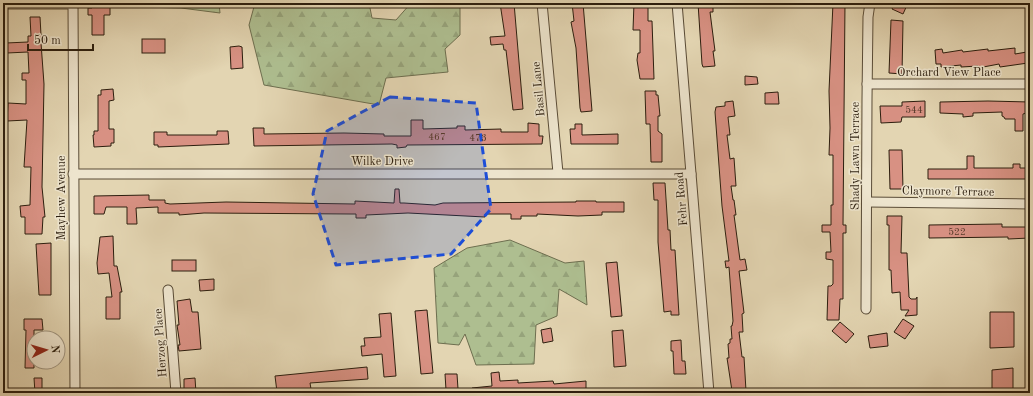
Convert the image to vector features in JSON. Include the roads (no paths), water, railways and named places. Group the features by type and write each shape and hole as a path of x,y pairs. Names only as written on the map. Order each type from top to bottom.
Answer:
{"street":[{"path":"3,4 72,3"},
{"name":"Mayhew Avenue","path":"72,3 75,393"},
{"name":"Basil Lane","path":"542,3 558,173"},
{"name":"Fehr Road","path":"677,3 709,393"},
{"name":"Shady Lawn Terrace","path":"866,309 867,84 868,17 870,3"},
{"name":"Orchard View Place","path":"867,84 1030,84"},
{"name":"Wilke Drive","path":"73,174 691,174"},
{"name":"Claymore Terrace","path":"867,202 1030,204"},
{"name":"Herzog Place","path":"168,290 176,393"}]}
